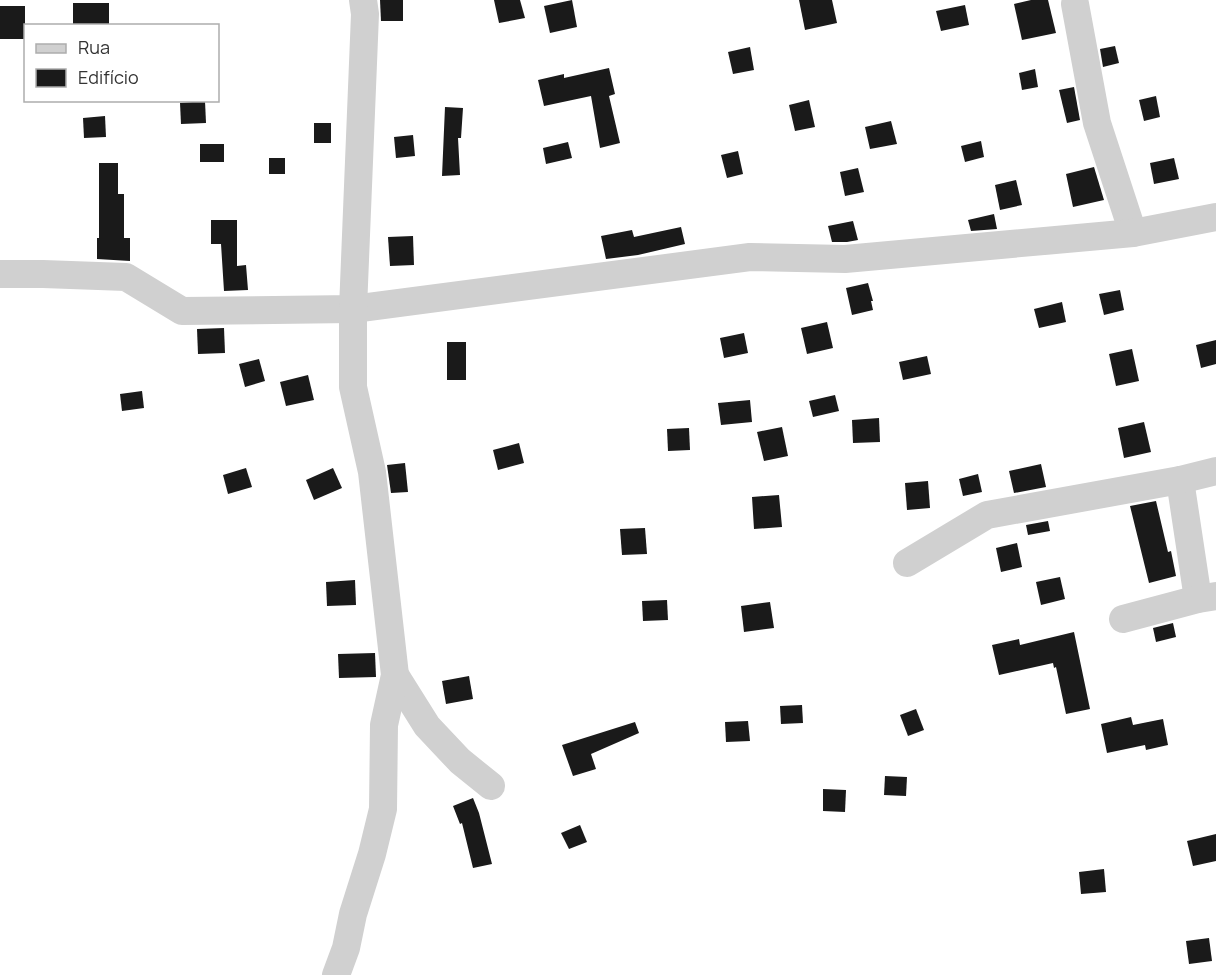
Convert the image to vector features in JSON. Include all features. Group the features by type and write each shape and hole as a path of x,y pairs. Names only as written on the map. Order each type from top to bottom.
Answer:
{"street":[{"path":"336,975 346,948 383,809 384,725 394,675 372,472 353,387 353,309 365,14 363,0"},
{"path":"1075,4 1097,123 1133,233"},
{"path":"0,274 126,277 182,311 353,309 750,257 845,259 1133,233 1216,217"},
{"path":"907,563 987,515 1180,480 1216,471"},
{"path":"1124,619 1207,597 1180,480"},
{"path":"394,675 427,726 460,762 491,786"}],"building":[{"path":"380,0 403,0 403,21 381,21"},
{"path":"494,0 520,0 525,18 499,23"},
{"path":"572,0 577,27 550,33 544,6"},
{"path":"799,0 832,0 837,23 805,30"},
{"path":"1031,0 1048,0 1056,33 1022,40 1014,4"},
{"path":"73,3 109,3 109,24 73,24"},
{"path":"965,5 969,25 941,31 936,11"},
{"path":"0,6 25,6 24,39 0,39"},
{"path":"1115,46 1119,63 1103,67 1100,49"},
{"path":"750,47 754,70 733,74 728,52"},
{"path":"609,68 615,94 609,96 620,143 600,148 591,96 544,106 538,80 564,74 564,78"},
{"path":"1035,69 1038,87 1022,90 1019,73"},
{"path":"1074,87 1080,120 1067,123 1059,90"},
{"path":"1156,96 1160,117 1144,121 1139,100"},
{"path":"809,100 815,127 795,131 789,105"},
{"path":"205,102 206,123 181,124 180,103"},
{"path":"445,107 463,108 461,138 458,138 460,175 442,176"},
{"path":"105,116 106,137 84,138 83,118"},
{"path":"891,121 897,144 870,149 865,127"},
{"path":"314,123 331,123 331,143 314,143"},
{"path":"413,135 415,156 396,158 394,137"},
{"path":"981,141 984,157 965,162 961,146"},
{"path":"568,142 572,158 546,164 543,148"},
{"path":"200,144 224,144 224,162 200,162"},
{"path":"738,151 743,174 727,178 721,155"},
{"path":"269,158 285,158 285,174 269,174"},
{"path":"1174,158 1179,179 1154,184 1150,163"},
{"path":"99,163 118,163 118,194 124,194 124,238 130,238 130,261 97,259"},
{"path":"1094,167 1104,200 1073,207 1066,174"},
{"path":"858,168 864,192 845,196 840,172"},
{"path":"1016,180 1022,205 1000,210 995,185"},
{"path":"994,214 997,229 971,231 968,220"},
{"path":"211,220 237,220 237,266 246,265 248,290 224,291 221,244 211,244"},
{"path":"853,221 858,240 832,242 828,226"},
{"path":"681,227 685,244 638,255 606,259 601,236 632,230 634,237"},
{"path":"413,236 414,265 390,266 388,237"},
{"path":"868,283 873,310 852,315 846,288"},
{"path":"1120,290 1124,310 1104,315 1099,294"},
{"path":"1062,302 1066,322 1039,328 1034,309"},
{"path":"827,322 833,348 807,354 801,328"},
{"path":"224,328 225,353 198,354 197,329"},
{"path":"744,333 748,353 724,358 720,338"},
{"path":"1216,340 1216,364 1201,368 1196,345"},
{"path":"447,342 466,342 466,380 447,380"},
{"path":"1132,349 1139,381 1116,386 1109,354"},
{"path":"927,356 931,374 903,380 899,362"},
{"path":"259,359 265,381 245,387 239,364"},
{"path":"308,375 314,400 286,406 280,382"},
{"path":"142,391 144,408 122,411 120,394"},
{"path":"835,395 839,411 813,417 809,401"},
{"path":"750,400 752,422 721,425 718,403"},
{"path":"879,418 880,442 853,443 852,420"},
{"path":"1144,422 1151,452 1124,458 1118,428"},
{"path":"782,427 788,456 764,461 757,432"},
{"path":"689,428 690,450 668,451 667,429"},
{"path":"519,443 524,463 498,470 493,450"},
{"path":"405,463 408,492 391,493 387,465"},
{"path":"1041,464 1046,487 1014,493 1009,471"},
{"path":"246,468 252,487 228,494 223,475"},
{"path":"333,468 342,488 314,500 306,480"},
{"path":"978,474 982,492 963,496 959,479"},
{"path":"928,481 930,508 907,510 905,483"},
{"path":"779,495 782,527 754,529 752,497"},
{"path":"1156,501 1176,576 1149,583 1130,506"},
{"path":"1048,521 1050,531 1028,535 1026,525"},
{"path":"645,528 647,554 622,555 620,529"},
{"path":"1017,543 1022,567 1001,572 996,548"},
{"path":"1060,577 1065,599 1041,605 1036,582"},
{"path":"355,580 356,605 327,606 326,582"},
{"path":"667,600 668,620 643,621 642,601"},
{"path":"770,602 774,628 744,632 741,606"},
{"path":"1173,623 1176,637 1156,642 1153,628"},
{"path":"1074,632 1090,709 1066,714 1056,667 1054,668 1053,663 999,675 992,645 1019,639 1020,645"},
{"path":"375,653 376,677 339,678 338,654"},
{"path":"469,676 473,699 446,704 442,681"},
{"path":"802,705 803,723 781,724 780,706"},
{"path":"916,709 924,730 908,736 900,715"},
{"path":"1131,717 1133,725 1163,719 1168,745 1146,750 1145,745 1107,753 1101,724"},
{"path":"748,721 750,741 726,742 725,722"},
{"path":"635,722 639,733 591,754 596,769 573,776 562,745"},
{"path":"885,776 907,777 906,796 884,795"},
{"path":"823,789 846,790 845,812 823,811"},
{"path":"473,798 492,864 473,868 462,823 460,824 453,806"},
{"path":"580,825 587,842 569,849 561,833"},
{"path":"1216,834 1216,861 1193,866 1187,841"},
{"path":"1104,869 1106,892 1081,894 1079,872"},
{"path":"1209,938 1212,961 1189,964 1186,941"}]}
